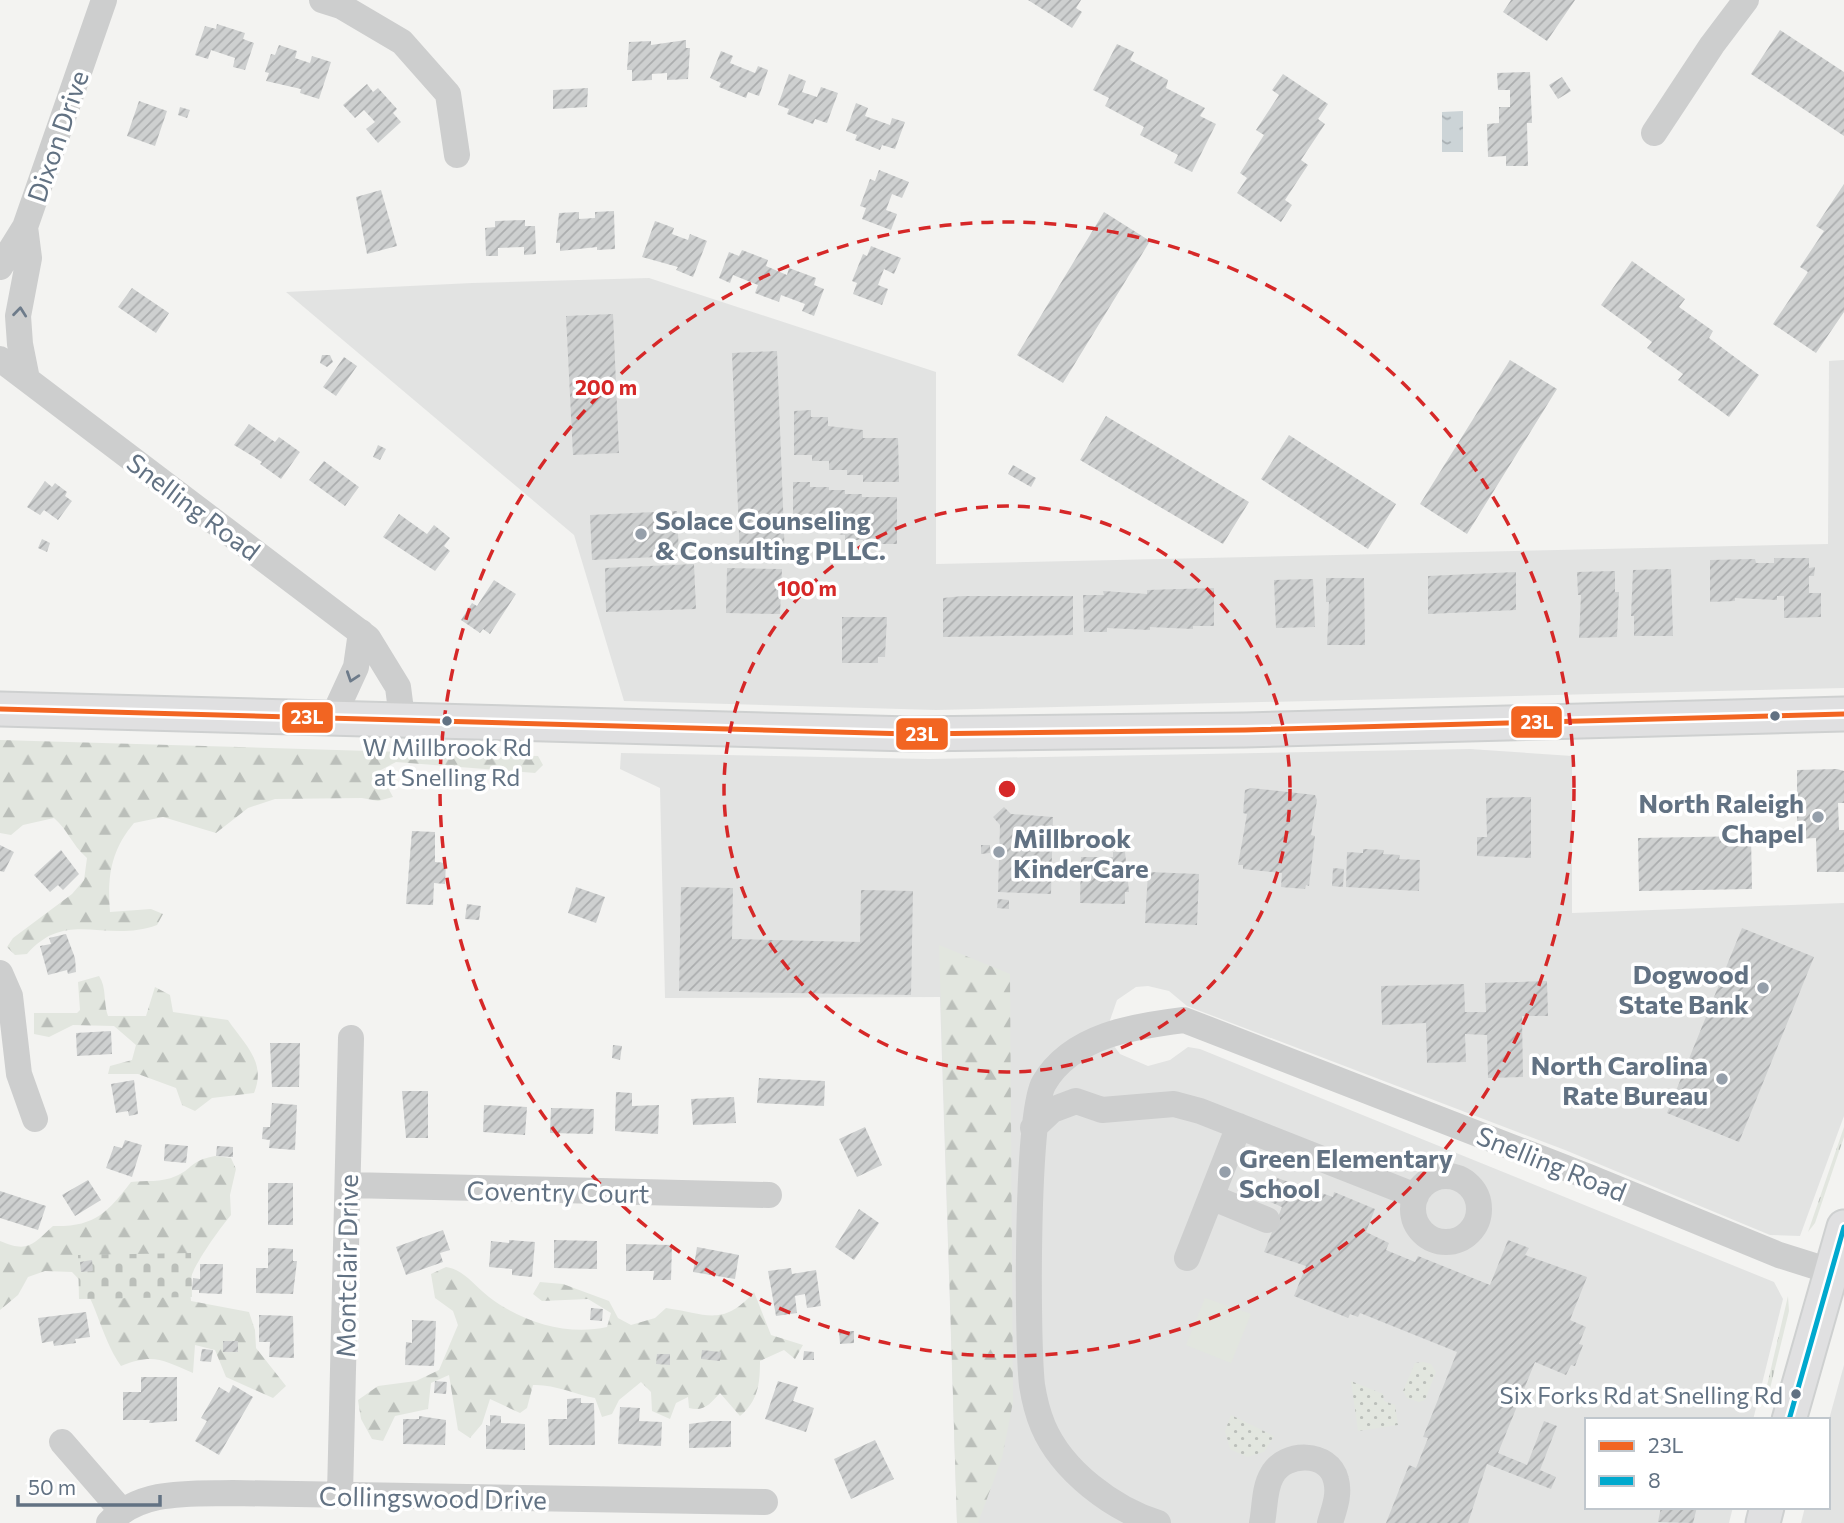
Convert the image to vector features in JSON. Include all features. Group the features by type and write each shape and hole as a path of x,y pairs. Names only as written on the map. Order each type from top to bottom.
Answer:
{"main road":[{"path":"0,709 402,718 756,731 961,734 1844,714"},
{"path":"1790,1418 1844,1227"}],"street":[{"name":"Dixon Drive","path":"0,267 25,227 104,0"},
{"path":"322,0 341,6 402,42 448,94 457,155"},
{"path":"1654,133 1700,62 1746,0"},
{"path":"25,227 29,258 18,316 27,379"},
{"name":"Snelling Road","path":"0,359 368,638 398,687 402,718"},
{"path":"333,717 356,667 361,632"},
{"path":"0,973 10,996 19,1074 35,1119"},
{"name":"Snelling Road","path":"1158,1523 1135,1516 1097,1491 1066,1461 1043,1427 1032,1387 1029,1330 1033,1128 1043,1084 1064,1059 1097,1038 1154,1024 1184,1020 1589,1177 1779,1255 1830,1271"},
{"name":"Montclair Drive","path":"340,1494 351,1038"},
{"path":"1077,1051 1077,1086 1084,1102"},
{"path":"1033,1128 1052,1110 1076,1101 1102,1110 1174,1104 1239,1126 1416,1196"},
{"path":"1186,1258 1239,1126"},
{"name":"Coventry Court","path":"348,1185 769,1195"},
{"path":"1211,1197 1267,1220"},
{"path":"62,1442 115,1517"},
{"path":"1262,1523 1272,1474 1280,1465 1304,1457 1325,1463 1336,1479 1338,1491 1331,1523"},
{"name":"Collingswood Drive","path":"115,1517 166,1494 340,1494 765,1502"}],"shaded area":[{"path":"649,278 936,372 936,564 1828,544 1829,361 1844,360 1844,688 936,710 624,701 574,535 286,292"},
{"path":"1470,749 1572,756 1572,913 1844,903 1844,1116 1800,1236 1770,1235 1565,1150 1187,1006 1169,991 1148,986 1136,987 1117,1000 1108,1026 1111,1042 1120,1054 1148,1066 1170,1060 1188,1047 1200,1049 1774,1282 1783,1299 1753,1418 1585,1418 1585,1509 1732,1509 1729,1523 957,1523 940,997 665,998 660,788 620,769 621,753 929,759"},
{"path":"1844,1365 1844,1523 1801,1523 1804,1509 1830,1509 1829,1418"}],"green space":[{"path":"0,740 538,756 543,765 535,773 396,762 379,771 393,797 378,801 362,798 275,799 248,808 216,833 163,817 134,823 120,843 112,864 110,912 151,909 163,914 157,925 138,930 88,929 57,933 42,940 27,954 15,955 7,947 13,938 72,894 84,880 87,858 54,818 23,825 11,835 0,833"},
{"path":"939,945 1010,974 1013,1402 1002,1458 978,1523 957,1523"},
{"path":"99,976 108,1016 146,1016 155,987 170,995 173,1012 228,1020 247,1045 256,1063 258,1072 254,1093 212,1098 195,1111 182,1105 176,1088 138,1074 108,1074 110,1066 132,1060 136,1045 114,1026 73,1025 49,1037 34,1034 34,1013 77,1013 80,1010 78,982"},
{"path":"1844,1127 1844,1137 1815,1223 1808,1232"},
{"path":"215,1156 231,1158 236,1169 230,1195 231,1215 195,1268 189,1284 191,1301 249,1312 255,1330 256,1348 286,1386 273,1398 226,1377 215,1350 195,1345 193,1373 150,1359 121,1366 87,1292 72,1272 45,1271 28,1277 18,1295 0,1310 0,1241 24,1247 53,1226 90,1221 107,1210 131,1182 170,1178 200,1160"},
{"path":"191,1253 192,1297 79,1299 78,1255"},
{"path":"446,1267 463,1274 489,1297 516,1314 545,1325 576,1330 607,1327 611,1313 588,1299 542,1301 533,1294 540,1282 563,1284 609,1301 618,1318 631,1325 655,1318 666,1308 704,1315 723,1314 743,1303 754,1292 771,1335 803,1345 795,1359 784,1350 760,1361 757,1392 740,1416 720,1393 710,1404 699,1409 689,1408 688,1397 676,1403 670,1419 652,1411 651,1392 641,1382 619,1400 612,1414 602,1417 595,1398 533,1385 527,1408 520,1413 490,1399 482,1424 470,1438 458,1430 449,1375 431,1383 428,1409 395,1416 383,1441 372,1439 361,1419 358,1400 378,1386 416,1381 439,1370 458,1325 453,1311 435,1298 431,1274"},
{"path":"1788,1296 1789,1311 1768,1397 1765,1394"},
{"path":"1205,1298 1251,1314 1231,1363 1186,1345"},
{"path":"1415,1363 1431,1364 1436,1372 1425,1400 1419,1402 1407,1398 1403,1391"},
{"path":"1351,1381 1383,1394 1384,1401 1395,1405 1398,1425 1358,1431"},
{"path":"1231,1415 1274,1436 1264,1452 1247,1457 1230,1449 1225,1431"}],"water":[{"path":"1463,111 1463,152 1442,152 1442,112"}],"building":[{"path":"1028,0 1081,0 1076,8 1082,12 1072,28"},
{"path":"1511,0 1575,0 1547,41 1503,12"},
{"path":"217,24 245,33 243,39 254,43 245,70 233,67 235,58 211,50 208,59 195,55 205,26 216,29"},
{"path":"1780,30 1844,72 1844,136 1751,74"},
{"path":"686,40 686,48 690,48 688,79 667,80 667,73 652,74 652,80 632,81 632,70 627,70 629,42 651,41 651,45"},
{"path":"1117,44 1134,52 1130,60 1168,80 1166,88 1205,108 1200,116 1216,124 1192,172 1174,163 1178,155 1140,135 1144,127 1105,106 1109,98 1093,90"},
{"path":"279,45 297,51 295,58 310,63 312,56 331,62 319,99 300,93 301,89 266,81 269,73 265,72 271,54 275,55"},
{"path":"721,51 733,56 730,63 755,73 758,66 768,70 759,96 748,92 746,98 719,87 721,83 710,78"},
{"path":"1530,72 1532,123 1527,123 1528,166 1506,166 1506,156 1488,157 1487,124 1499,123 1499,107 1510,107 1510,90 1498,90 1497,73"},
{"path":"789,74 806,81 802,92 817,97 821,87 838,93 827,123 815,119 813,124 787,114 789,109 778,105"},
{"path":"1283,74 1328,104 1318,119 1325,124 1301,160 1308,165 1285,200 1292,205 1281,222 1237,193 1247,178 1240,173 1264,135 1256,130 1279,95 1272,90"},
{"path":"1562,77 1571,91 1558,99 1549,85"},
{"path":"367,84 373,92 378,88 397,109 393,113 401,122 378,143 366,129 375,122 364,110 355,118 343,105"},
{"path":"588,88 587,107 553,109 553,90"},
{"path":"139,101 167,111 155,146 127,136"},
{"path":"856,103 868,108 865,116 890,125 892,118 905,122 895,149 882,145 880,150 855,140 857,135 846,131"},
{"path":"180,107 190,110 187,118 178,115"},
{"path":"879,170 909,182 902,198 892,194 886,210 897,214 891,230 862,219 866,208 860,206 870,179 875,181"},
{"path":"1844,184 1844,312 1816,353 1773,324 1808,272 1800,267 1824,231 1816,226"},
{"path":"381,190 397,246 367,254 356,197"},
{"path":"614,211 615,249 597,250 597,247 560,251 560,243 556,243 559,213 579,212 579,219 595,218 595,212"},
{"path":"1104,212 1150,241 1063,383 1017,355"},
{"path":"525,220 525,226 535,226 536,254 524,255 524,247 498,248 498,256 486,256 485,228 495,227 495,221"},
{"path":"655,221 674,228 672,234 688,240 690,234 707,241 693,277 676,270 678,267 642,257"},
{"path":"871,246 901,258 894,274 884,269 878,285 888,289 882,305 853,294 857,283 852,281 863,254 867,256"},
{"path":"742,250 768,260 766,266 787,275 789,268 816,278 814,285 824,289 814,316 802,311 805,304 781,295 779,302 755,293 758,285 733,275 730,283 719,278 729,252 739,256"},
{"path":"1632,261 1685,299 1679,307 1713,331 1709,338 1759,375 1729,417 1678,380 1683,374 1647,348 1652,342 1601,305"},
{"path":"132,288 169,313 156,333 118,307"},
{"path":"613,314 619,453 573,455 566,316"},
{"path":"777,351 785,558 740,560 732,353"},
{"path":"322,355 330,355 333,362 327,367 320,363"},
{"path":"344,357 357,366 336,396 323,387"},
{"path":"1510,360 1557,389 1467,534 1420,504"},
{"path":"811,410 811,417 828,417 828,426 863,430 863,438 898,438 899,482 863,482 863,475 847,475 847,470 829,470 829,461 812,461 812,455 794,455 794,411"},
{"path":"1106,416 1249,502 1223,544 1080,460"},
{"path":"249,424 275,442 279,437 300,452 281,479 260,464 262,462 234,445"},
{"path":"1289,435 1396,504 1368,549 1261,479"},
{"path":"378,445 386,449 380,460 373,457"},
{"path":"324,461 359,487 345,506 309,480"},
{"path":"1013,465 1036,478 1031,487 1008,474"},
{"path":"45,481 52,487 55,483 67,492 65,496 72,501 58,520 44,510 40,515 27,507"},
{"path":"793,482 810,482 810,487 845,490 845,494 862,494 862,497 897,497 897,544 863,544 863,540 845,540 845,535 811,531 811,526 793,526"},
{"path":"677,511 679,556 592,560 590,515"},
{"path":"399,514 427,534 434,525 450,538 444,546 450,551 435,571 383,537"},
{"path":"42,539 50,543 47,552 38,548"},
{"path":"1774,558 1809,558 1809,568 1815,567 1814,576 1809,576 1809,593 1821,593 1821,617 1784,618 1784,596 1777,596 1777,600 1735,598 1735,601 1710,602 1710,560 1755,559 1756,563 1774,563"},
{"path":"694,564 696,609 606,612 605,568"},
{"path":"727,568 782,569 780,614 726,613"},
{"path":"1671,569 1673,636 1634,636 1634,616 1631,616 1633,570"},
{"path":"1615,571 1615,592 1619,592 1617,637 1579,638 1581,595 1578,595 1577,572"},
{"path":"1516,572 1516,610 1428,614 1428,576"},
{"path":"1326,578 1364,578 1365,645 1327,645 1329,602 1326,602"},
{"path":"1313,579 1315,627 1276,628 1274,580"},
{"path":"494,580 516,594 490,634 483,629 480,633 461,620 472,603 477,606"},
{"path":"1214,588 1214,626 1193,626 1193,629 1150,627 1150,630 1107,628 1107,632 1084,632 1083,595 1104,595 1103,591 1147,594 1147,590"},
{"path":"1073,596 1073,635 943,637 943,598"},
{"path":"842,617 887,617 885,657 878,657 878,663 842,663"},
{"name":"North Raleigh Chapel","path":"1797,770 1844,771 1844,803 1838,803 1839,830 1844,830 1844,872 1817,872 1816,838 1797,839"},
{"path":"1251,788 1315,795 1317,800 1311,835 1315,836 1309,886 1306,885 1305,889 1281,887 1282,873 1243,869 1243,865 1238,865 1247,814 1243,813 1245,790"},
{"path":"1531,797 1531,858 1477,856 1477,837 1487,837 1486,798"},
{"path":"1004,807 1011,814 1053,817 1051,894 998,892 1000,825 993,817"},
{"path":"412,831 435,832 435,862 446,863 445,884 434,883 433,905 406,904"},
{"path":"1751,836 1752,889 1639,891 1638,838"},
{"path":"0,845 14,852 4,872 0,871"},
{"path":"981,845 990,845 990,853 981,854"},
{"path":"1363,849 1384,850 1383,854 1400,855 1399,859 1420,860 1419,891 1346,887 1347,852 1363,853"},
{"path":"61,850 79,874 63,890 58,885 50,892 34,875"},
{"path":"1113,852 1125,852 1129,892 1125,892 1125,904 1080,903 1081,857 1113,857"},
{"path":"1333,868 1344,869 1343,887 1332,886"},
{"path":"1148,872 1199,874 1197,925 1145,923"},
{"path":"576,887 605,897 596,923 568,913"},
{"path":"681,887 733,888 732,939 860,942 861,890 913,891 911,995 679,991"},
{"path":"998,899 1009,900 1009,909 997,908"},
{"path":"467,904 481,906 479,920 465,919"},
{"path":"1742,928 1814,957 1739,1142 1667,1113"},
{"path":"66,934 75,958 76,972 68,974 67,970 48,975 40,946 51,944 49,938"},
{"path":"1547,981 1548,1016 1522,1016 1523,1077 1488,1078 1487,1035 1465,1034 1466,1062 1427,1063 1426,1023 1382,1025 1381,986 1464,984 1465,1012 1486,1012 1485,983"},
{"path":"111,1031 112,1054 77,1056 76,1033"},
{"path":"270,1043 300,1043 299,1087 272,1087"},
{"path":"613,1045 622,1046 620,1060 612,1058"},
{"path":"759,1078 825,1081 824,1106 757,1103"},
{"path":"134,1080 138,1114 129,1116 128,1111 116,1113 111,1084"},
{"path":"402,1091 428,1091 428,1138 406,1138"},
{"path":"616,1092 632,1093 632,1106 659,1105 658,1134 615,1131"},
{"path":"734,1097 736,1123 693,1125 691,1099"},
{"path":"272,1103 297,1105 295,1150 269,1148 270,1140 262,1139 263,1127 270,1127"},
{"path":"484,1105 527,1107 525,1135 483,1132"},
{"path":"551,1108 594,1109 593,1134 550,1133"},
{"path":"865,1127 882,1165 857,1177 839,1139"},
{"path":"125,1140 142,1145 132,1177 106,1168 114,1146 122,1148"},
{"path":"165,1144 188,1146 186,1163 164,1161"},
{"path":"217,1146 233,1147 233,1157 216,1156"},
{"path":"1277,1178 1333,1197 1334,1192 1375,1209 1366,1232 1389,1243 1386,1250 1415,1262 1418,1256 1490,1285 1508,1240 1529,1248 1525,1255 1587,1277 1570,1320 1586,1327 1579,1344 1583,1345 1575,1366 1571,1365 1566,1375 1535,1362 1498,1453 1527,1465 1544,1421 1557,1426 1540,1470 1556,1477 1551,1489 1487,1464 1468,1523 1386,1523 1409,1465 1416,1468 1428,1438 1423,1437 1457,1352 1360,1313 1358,1317 1350,1314 1348,1318 1294,1296 1306,1266 1264,1252 1282,1207 1268,1201"},
{"path":"88,1180 101,1200 75,1216 62,1195"},
{"path":"268,1183 293,1183 293,1225 268,1225"},
{"path":"0,1191 46,1206 38,1230 0,1218"},
{"path":"859,1209 879,1223 854,1260 835,1247"},
{"path":"443,1230 450,1250 440,1253 443,1262 406,1275 396,1247"},
{"path":"509,1240 535,1242 532,1277 512,1275 512,1269 489,1267 491,1241 509,1243"},
{"path":"554,1240 597,1241 597,1269 554,1268"},
{"path":"626,1244 672,1245 671,1280 653,1280 654,1271 626,1271"},
{"path":"697,1247 739,1255 735,1279 693,1272"},
{"path":"268,1248 293,1249 293,1261 297,1261 293,1294 256,1293 256,1268 268,1268"},
{"path":"92,1260 93,1271 81,1272 80,1262"},
{"path":"200,1264 223,1264 222,1294 192,1290 193,1278 200,1279"},
{"path":"791,1268 792,1274 816,1270 821,1306 807,1308 805,1294 795,1296 797,1313 776,1316 768,1271"},
{"path":"591,1308 603,1309 602,1321 590,1320"},
{"path":"86,1312 90,1337 75,1339 76,1343 54,1346 53,1341 42,1343 38,1318"},
{"path":"259,1315 293,1316 294,1358 269,1357 270,1342 259,1342"},
{"path":"412,1320 436,1321 434,1366 405,1365 406,1342 412,1343"},
{"path":"839,1331 854,1331 854,1343 840,1344"},
{"path":"223,1341 238,1341 238,1352 223,1352"},
{"path":"202,1349 213,1350 211,1362 200,1361"},
{"path":"702,1350 721,1352 720,1361 701,1359"},
{"path":"804,1351 814,1352 814,1360 803,1360"},
{"path":"657,1354 670,1354 670,1365 656,1364"},
{"path":"141,1377 177,1377 177,1421 149,1423 150,1420 123,1420 123,1392 141,1392"},
{"path":"435,1381 447,1382 446,1394 434,1393"},
{"path":"778,1381 798,1387 793,1401 814,1408 806,1432 765,1419"},
{"path":"233,1385 253,1397 219,1455 195,1441 207,1421 201,1418 219,1387 229,1393"},
{"path":"581,1398 581,1403 594,1403 595,1445 549,1445 548,1419 567,1419 567,1399"},
{"path":"620,1407 640,1408 639,1421 662,1422 661,1446 618,1444"},
{"path":"490,1415 501,1416 501,1423 525,1424 525,1450 486,1449 486,1425 490,1426"},
{"path":"419,1416 446,1420 445,1445 403,1444 403,1419 419,1419"},
{"path":"731,1421 731,1447 689,1448 689,1424"},
{"path":"875,1440 894,1479 851,1499 834,1459"},
{"path":"1661,1509 1696,1509 1693,1523 1658,1522"}],"transit line":[{"name":"23L","path":"0,709 910,734 1245,730 1844,714"},
{"name":"8","path":"1790,1418 1844,1227"}],"place":[{"name":"Solace Counseling & Consulting PLLC.","path":"641,534"},
{"name":"W Millbrook Rd at Snelling Rd","path":"447,721"},
{"name":"North Raleigh Chapel","path":"1818,817"},
{"name":"Millbrook KinderCare","path":"999,852"},
{"name":"Dogwood State Bank","path":"1763,988"},
{"name":"North Carolina Rate Bureau","path":"1722,1079"},
{"name":"Green Elementary School","path":"1225,1172"},
{"name":"Six Forks Rd at Snelling Rd","path":"1796,1394"}]}
